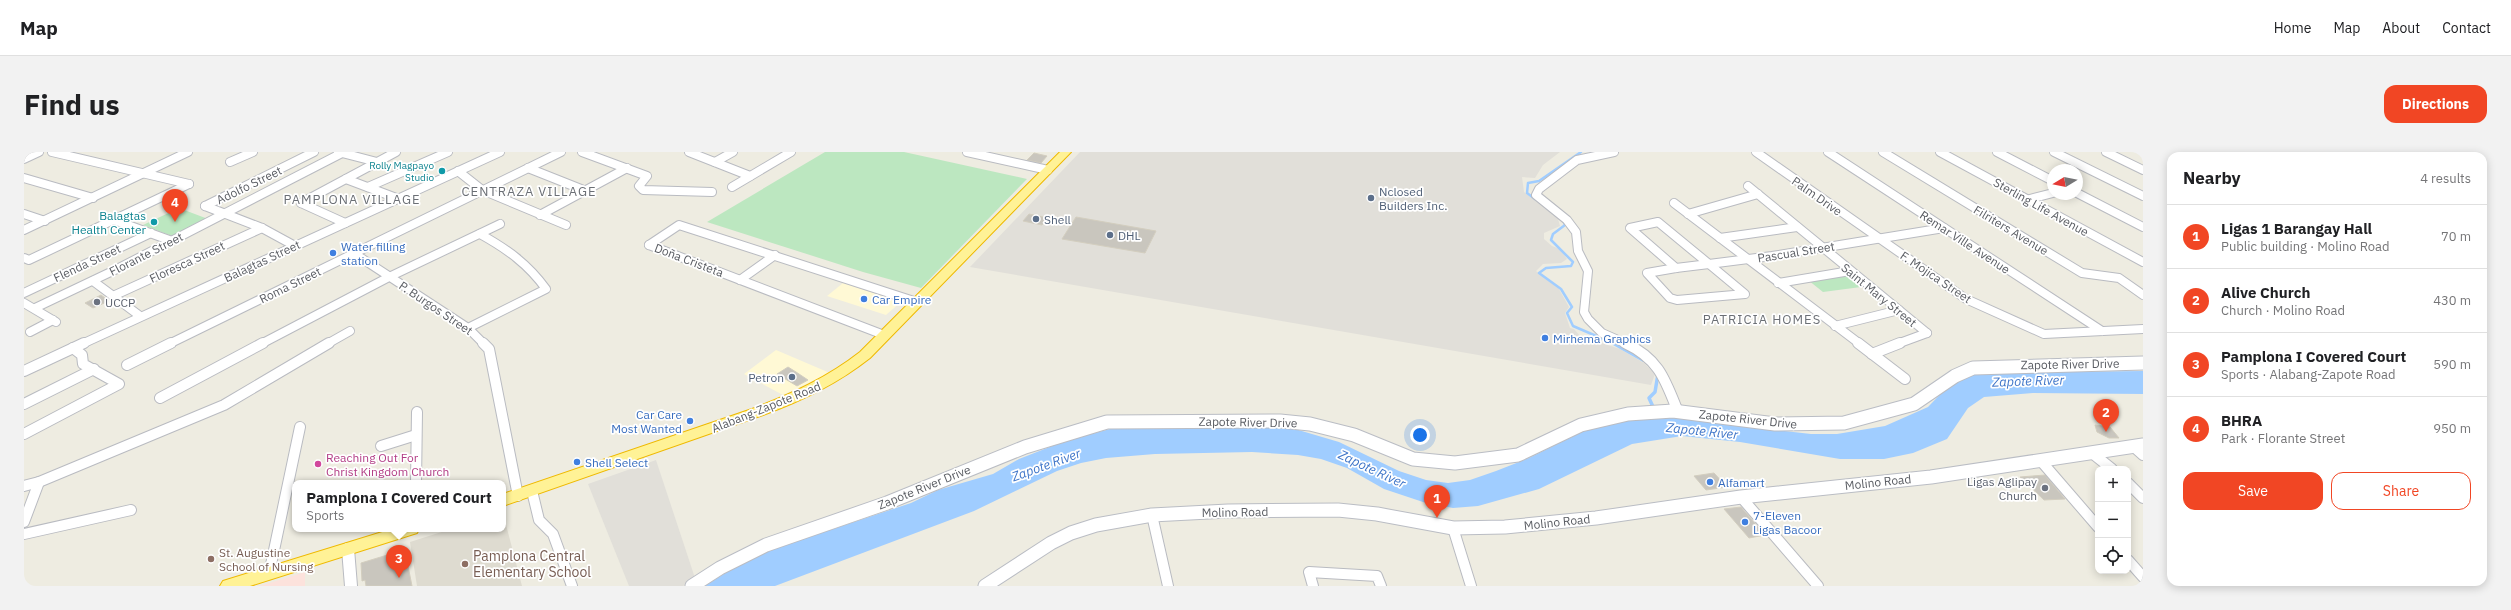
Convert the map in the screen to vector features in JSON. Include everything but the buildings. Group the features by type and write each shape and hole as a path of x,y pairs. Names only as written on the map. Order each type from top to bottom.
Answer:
{"highway":[{"name":"Alabang-Zapote Road","path":"506,499 628,460 797,397 848,370 1066,152"},
{"path":"229,586 402,532"}],"main road":[{"name":"Zapote River Drive","path":"692,586 720,568 766,545 886,503 1026,447 1107,422 1280,421 1310,424 1354,435 1413,459 1455,463 1518,455 1589,423 1613,416 1676,411 1775,424 1824,425 1844,423 1914,404 1922,400 1947,378 1973,368 2143,363"},
{"name":"Molino Road","path":"985,586 1029,556 1071,533 1152,515 1228,511 1338,510 1370,513 1453,528 1505,527 1596,518 1741,497 1931,477 2092,453 2140,449"}],"street":[{"path":"24,159 39,152"},
{"path":"24,258 29,260 189,184 52,152"},
{"path":"24,230 188,152"},
{"path":"230,162 253,152"},
{"name":"Adolfo Street","path":"225,214 205,206 314,152"},
{"path":"345,223 300,203 396,152"},
{"path":"368,187 448,152"},
{"name":"Balagtas Street","path":"24,371 140,316 500,152"},
{"name":"Roma Street","path":"127,365 561,152"},
{"path":"582,152 647,176 639,189 712,192"},
{"path":"690,152 750,176"},
{"path":"715,162 733,152"},
{"path":"732,187 791,152"},
{"path":"967,152 1048,170"},
{"path":"1614,152 1577,160 1539,189 1536,195 1567,220 1576,232 1578,251 1588,271 1584,312 1588,319 1602,333 1639,350 1652,360 1664,376 1676,411"},
{"name":"Palm Drive","path":"1756,152 1880,239"},
{"name":"Remar Ville Avenue","path":"1828,152 2102,331"},
{"name":"Filriters Avenue","path":"1883,152 2082,273 2094,277 2110,276 2121,279 2143,295"},
{"name":"Sterling Life Avenue","path":"1940,152 2026,200 2143,262"},
{"path":"1997,152 2047,177"},
{"path":"2054,152 2143,196"},
{"path":"2106,152 2143,170"},
{"path":"340,153 377,162"},
{"name":"Florante Street","path":"29,307 93,281 225,214 340,153"},
{"path":"528,168 586,191"},
{"path":"540,215 627,168"},
{"path":"458,171 482,190 566,225"},
{"path":"24,178 93,198"},
{"path":"346,179 398,198"},
{"name":"Saint Mary Street","path":"1748,186 1850,272 1928,333 1872,354"},
{"path":"1688,214 1758,194"},
{"path":"2026,200 2047,195"},
{"path":"2083,196 2143,227"},
{"path":"1674,203 1905,379"},
{"path":"24,214 45,221"},
{"path":"225,214 262,228 295,246"},
{"path":"114,220 172,241"},
{"path":"1677,269 1630,228 1658,222 1712,264"},
{"path":"160,398 389,277 500,224"},
{"name":"Doña Cristeta","path":"884,335 649,245 679,225 917,302"},
{"name":"Floresca Street","path":"113,296 262,228"},
{"path":"1720,238 1797,228"},
{"name":"Pascual Street","path":"1712,264 1745,294 1673,300 1647,273 1712,264 1748,260 1944,228"},
{"name":"Flenda Street","path":"24,293 151,233"},
{"path":"468,328 546,289 520,258 510,249 480,234"},
{"name":"F. Mojica Street","path":"1880,239 1966,299 2036,331 2051,334 2143,329"},
{"name":"P. Burgos Street","path":"355,254 468,328 489,349 518,496"},
{"path":"740,280 775,255"},
{"path":"1778,283 1850,272"},
{"path":"93,281 140,316"},
{"path":"29,307 54,321 30,332"},
{"path":"1835,326 1899,310"},
{"path":"24,486 39,482 97,456 224,405 350,331"},
{"path":"24,434 119,384 83,364 82,355 73,348"},
{"path":"24,404 94,369"},
{"path":"416,480 417,412"},
{"path":"269,574 300,427"},
{"path":"381,446 416,435"},
{"path":"2092,453 2108,466"},
{"path":"2041,461 2095,524"},
{"path":"24,522 39,482"},
{"path":"2131,486 2143,498"},
{"path":"532,491 539,520 553,534 572,586"},
{"path":"1741,497 1818,586"},
{"path":"24,534 131,510"},
{"path":"1152,515 1168,586"},
{"path":"1453,528 1471,586"},
{"path":"348,549 351,586"},
{"path":"2131,563 2143,577"},
{"path":"1313,586 1309,572 1377,576 1381,586"}],"shaded area":[{"path":"1080,152 1560,152 1543,165 1535,178 1522,177 1524,192 1558,219 1560,226 1544,233 1544,239 1552,246 1560,249 1567,259 1561,263 1543,264 1536,271 1559,289 1569,307 1565,313 1570,328 1574,329 1580,336 1620,349 1644,363 1655,374 1651,385 970,267"},
{"name":"Car Empire","path":"843,283 901,302 886,315 827,296"},
{"path":"776,350 830,373 783,395 744,374"},
{"path":"656,460 695,578 683,586 629,586 588,484"},
{"name":"Pamplona Central Elementary School","path":"506,525 522,586 417,586 410,542 442,532 506,532"},
{"path":"305,572 305,586 260,586"}],"green space":[{"path":"825,152 904,152 1027,179 921,288 863,272 707,222"},
{"path":"179,208 208,219 172,236 143,225"},
{"path":"1844,274 1861,287 1823,292 1808,280"}],"water":[{"name":"Zapote River","path":"2143,371 2143,394 2033,393 1984,397 1968,408 1947,439 1913,453 1884,459 1840,459 1740,442 1682,436 1632,444 1539,489 1478,506 1453,508 1426,503 1384,489 1347,468 1321,459 1298,455 1252,452 1155,454 1106,458 1081,463 1057,471 974,511 775,586 705,586 746,560 782,546 911,503 938,490 993,474 1019,459 1065,441 1110,429 1255,427 1295,429 1339,442 1399,471 1426,480 1448,483 1470,480 1496,471 1529,458 1586,430 1647,415 1811,434 1837,434 1885,426 1928,407 1954,380 1976,373"}],"waterway":[{"path":"1535,199 1527,193 1528,183 1539,181 1581,152"},
{"path":"1563,220 1565,225 1553,234 1551,240 1573,262 1571,266 1546,268 1539,273 1561,289 1572,307 1567,313 1573,326 1614,344"},
{"path":"1614,344 1643,360"},
{"path":"1654,409 1649,398 1655,392 1658,374"}],"place":[{"name":"Rolly Magpayo Studio","path":"442,171"},
{"name":"Nclosed Builders Inc.","path":"1371,198"},
{"name":"Shell","path":"1036,219"},
{"name":"Balagtas Health Center","path":"154,222"},
{"name":"BHRA","path":"175,222"},
{"name":"DHL","path":"1110,235"},
{"name":"Water filling station","path":"333,253"},
{"name":"Car Empire","path":"864,299"},
{"name":"UCCP","path":"97,302"},
{"name":"Mirhema Graphics","path":"1545,338"},
{"name":"Petron","path":"792,377"},
{"name":"Car Care Most Wanted","path":"690,421"},
{"name":"Alive Church","path":"2106,432"},
{"name":"Shell Select","path":"577,462"},
{"name":"Reaching Out For Christ Kingdom Church","path":"318,464"},
{"name":"Alfamart","path":"1710,482"},
{"name":"Ligas Aglipay Church","path":"2045,488"},
{"name":"Ligas 1 Barangay Hall","path":"1437,518"},
{"name":"7-Eleven Ligas Bacoor","path":"1745,522"},
{"name":"St. Augustine School of Nursing","path":"211,559"},
{"name":"Pamplona Central Elementary School","path":"465,564"},
{"name":"Pamplona I Covered Court","path":"399,578"}],"district":[{"name":"CENTRAZA VILLAGE","path":"529,191"},
{"name":"PAMPLONA VILLAGE","path":"352,199"},
{"name":"PATRICIA HOMES","path":"1762,319"}]}
